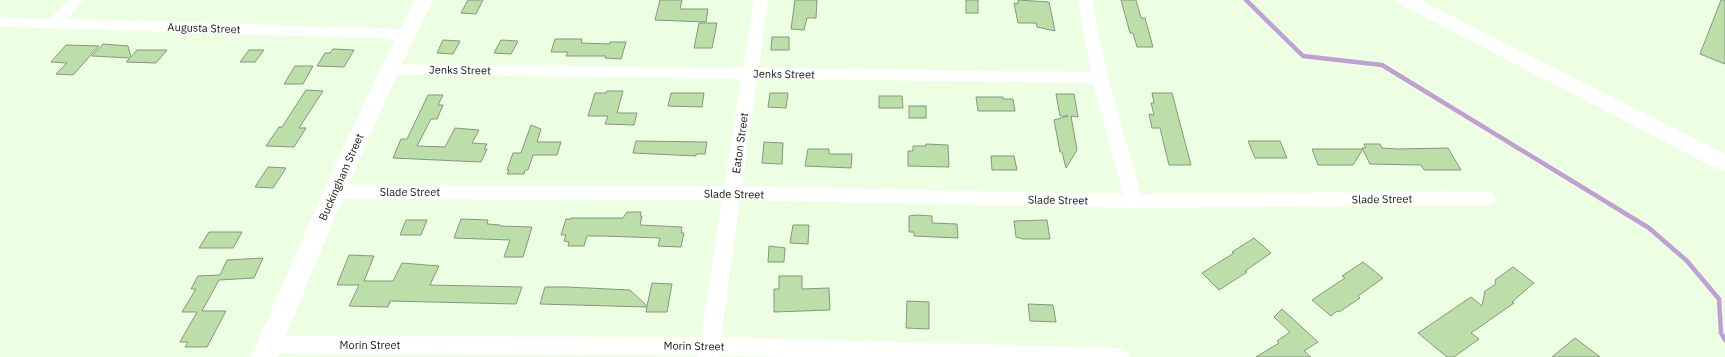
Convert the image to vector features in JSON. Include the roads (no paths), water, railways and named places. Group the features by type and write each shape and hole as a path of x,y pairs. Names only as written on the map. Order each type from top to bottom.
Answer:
{"main road":[{"name":"Buckingham Street","path":"266,351 334,192 389,69 424,0"},
{"path":"1406,0 1725,163"}],"street":[{"path":"55,23 77,0"},
{"name":"Eaton Street","path":"709,352 749,73 761,0"},
{"path":"1085,0 1100,78 1134,202"},
{"name":"Augusta Street","path":"0,22 407,34"},
{"name":"Jenks Street","path":"389,69 1100,78"},
{"name":"Slade Street","path":"334,192 732,193 1134,202 1487,198"},
{"name":"Morin Street","path":"266,351 709,352 1119,357"}],"waterway":[{"path":"1246,0 1303,56 1382,65 1649,228 1687,261 1719,299 1721,333 1725,340"}]}
